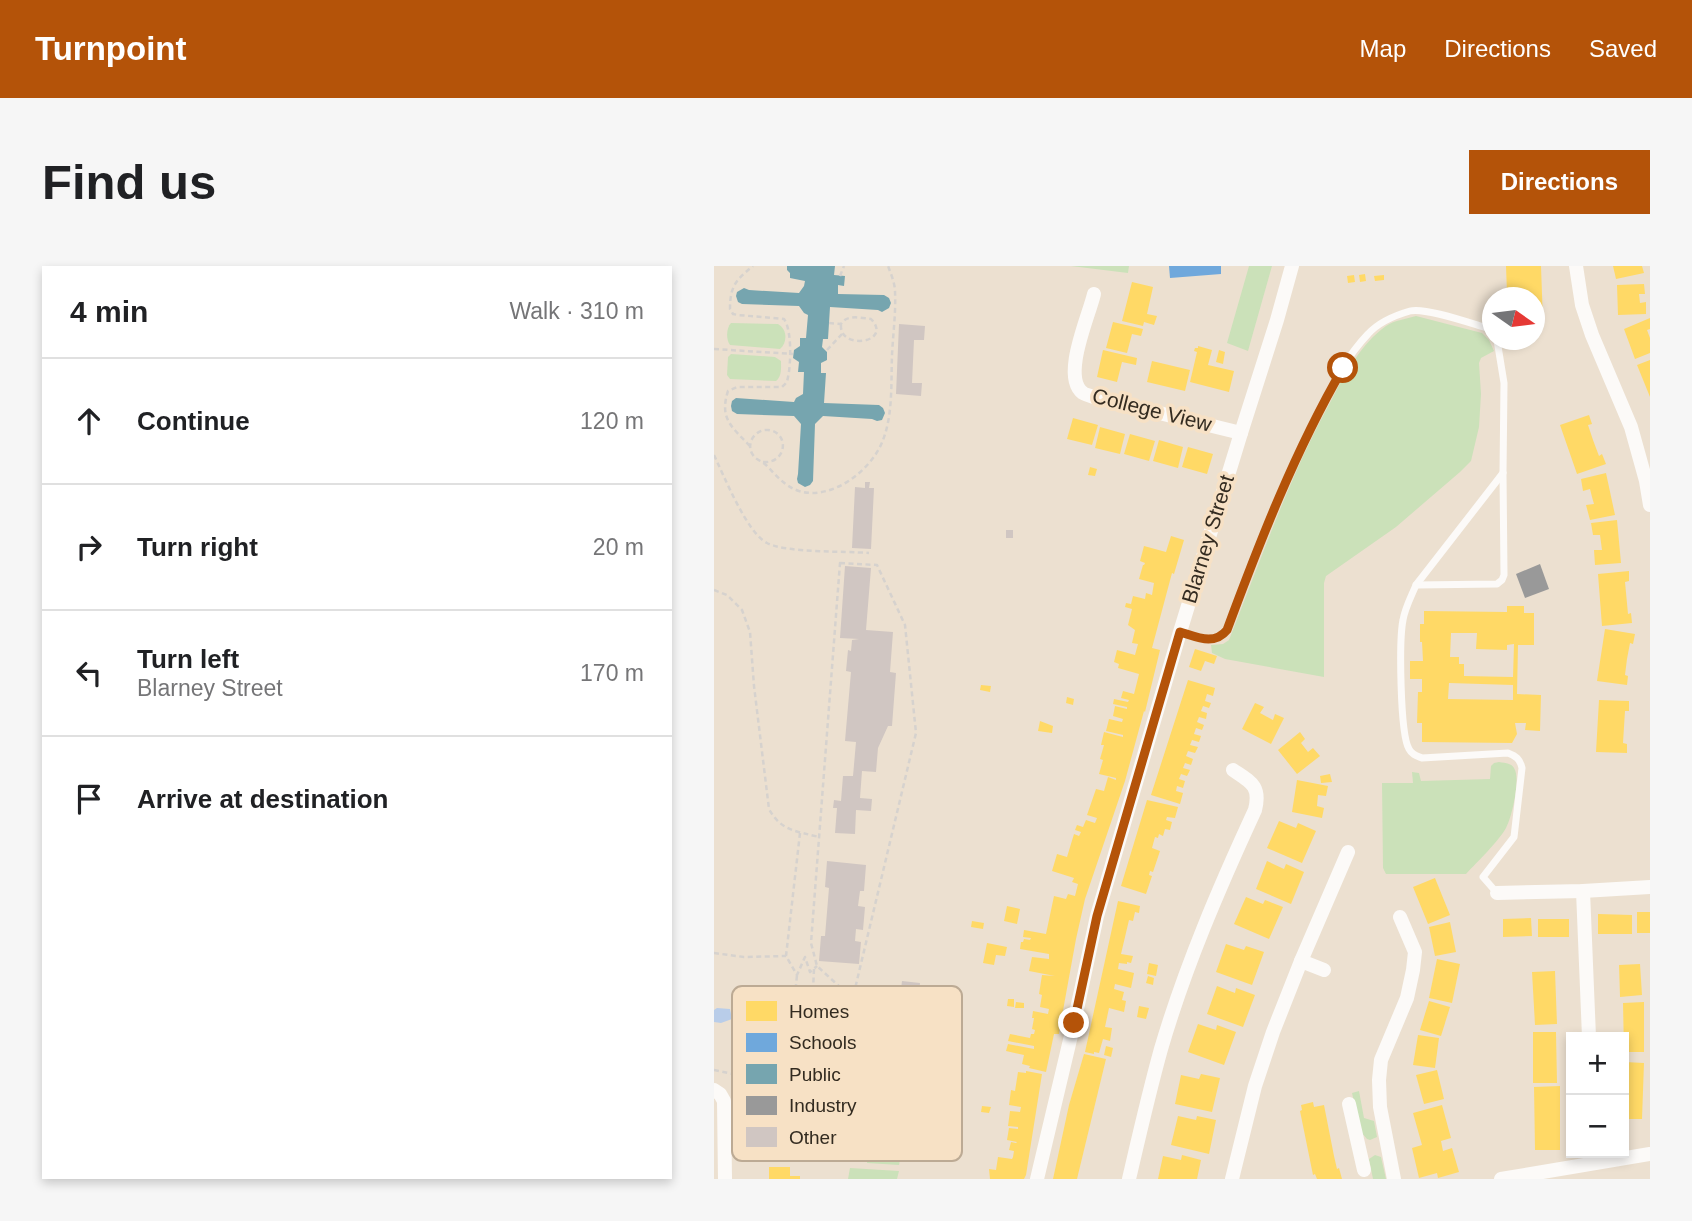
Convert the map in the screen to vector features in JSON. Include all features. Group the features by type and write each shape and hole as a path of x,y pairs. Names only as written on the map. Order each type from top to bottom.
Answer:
{"street":[{"name":"Blarney Street","path":"1037,1179 1097,916 1180,632 1292,266"},
{"path":"1576,266 1582,305 1631,427 1648,481 1650,505"},
{"name":"College View","path":"1094,294 1085,318 1074,368 1076,383 1081,392 1241,433"},
{"path":"1129,1179 1172,1015 1194,951 1255,810 1258,798 1255,789 1250,781 1233,770"},
{"path":"1232,1179 1264,1059 1301,961 1348,852"},
{"path":"1497,892 1650,887"},
{"path":"1583,891 1589,1032"},
{"path":"1394,1179 1380,1107 1379,1072 1385,1049 1407,998 1413,970 1415,952 1401,917"},
{"path":"1301,961 1324,970"},
{"path":"714,1090 724,1101 724,1179"},
{"path":"1349,1104 1364,1170"},
{"path":"1360,1149 1386,1144"},
{"path":"1629,1155 1650,1154"},
{"path":"1501,1179 1593,1158"}],"lane":[{"path":"1180,632 1212,640 1224,635 1304,440 1343,368 1368,334 1394,318 1419,310 1482,327"},
{"path":"1416,585 1497,584 1502,580 1505,568 1504,383 1499,350"},
{"path":"1497,892 1483,877 1514,836 1522,768 1520,761 1508,753 1422,758 1409,750 1403,727 1401,633 1407,606 1416,585 1503,473"}],"path":[{"path":"753,266 732,288 730,309 733,314 738,315 784,319 789,327 791,354 788,380 782,387 737,387 728,391 725,417 750,447 754,457 791,488 802,492 832,488 844,483 874,457 883,440 888,417 895,290 888,266"},
{"path":"840,276 844,266"},
{"path":"848,318 872,319 876,325 876,335 870,340 849,339 842,334 841,324 848,318"},
{"path":"829,323 841,324"},
{"path":"827,350 842,334"},
{"path":"714,349 791,354"},
{"path":"750,447 753,437 762,430 772,431 780,437 783,448 778,458 769,463 763,462"},
{"path":"714,455 745,517 760,538 767,543 788,548 869,553"},
{"path":"814,986 816,967 811,943 840,563 877,565 905,625 916,733 856,986"},
{"path":"714,590 727,595 742,610 750,632 769,809 775,820 786,829 819,837"},
{"path":"797,975 786,956 800,833"},
{"path":"714,953 744,957 786,956"},
{"path":"796,986 797,975 805,957 810,972 816,967"},
{"path":"816,967 838,986"},
{"path":"714,1070 732,1074"}],"green space":[{"path":"1071,266 1129,266 1128,273"},
{"path":"1249,266 1272,266 1248,351 1227,343"},
{"path":"1416,316 1482,333 1482,350 1494,350 1481,358 1479,363 1479,427 1471,461 1396,527 1326,576 1324,677 1225,659 1212,653 1211,645 1223,644 1229,640 1289,487 1349,369 1377,333 1397,321"},
{"path":"731,323 778,324 785,332 784,343 780,349 730,345 727,334"},
{"path":"731,354 775,357 781,361 779,377 776,381 730,379 727,375 728,357"},
{"path":"1499,762 1511,765 1516,773 1511,815 1498,839 1466,874 1386,874 1383,868 1382,783 1413,783 1412,772 1419,773 1421,781 1490,779 1491,766"},
{"path":"1359,1091 1364,1118 1374,1121 1377,1137 1370,1140 1361,1132 1352,1093"},
{"path":"1375,1155 1381,1157 1386,1179 1373,1179 1369,1159"},
{"path":"867,1161 900,1161 899,1165"},
{"path":"850,1168 899,1171 897,1179 848,1179"}],"water":[{"path":"730,1009 732,1019 721,1023 714,1022 714,1010"}],"building: Homes":[{"path":"1506,266 1541,266 1542,287 1507,287"},
{"path":"1613,266 1642,266 1644,273 1616,279"},
{"path":"1365,274 1366,281 1360,282 1359,275"},
{"path":"1354,275 1355,282 1348,283 1347,276"},
{"path":"1384,275 1384,280 1375,281 1374,276"},
{"path":"1132,282 1153,287 1147,314 1157,316 1154,325 1144,322 1143,326 1122,321"},
{"path":"1644,284 1645,294 1639,294 1640,303 1646,302 1646,314 1618,315 1617,285"},
{"path":"1650,318 1650,329 1647,330 1650,353 1635,359 1624,329"},
{"path":"1113,322 1143,329 1141,336 1132,334 1127,353 1106,348"},
{"path":"1198,346 1212,350 1208,365 1234,371 1229,392 1190,382 1197,352 1194,351"},
{"path":"1103,350 1137,358 1136,365 1122,362 1117,382 1097,377"},
{"path":"1219,350 1225,352 1223,364 1216,362"},
{"path":"1650,360 1650,397 1637,365"},
{"path":"1152,361 1190,370 1185,391 1147,382"},
{"path":"1589,415 1592,424 1588,425 1593,440 1599,456 1602,454 1606,464 1577,474 1560,425"},
{"path":"1073,418 1098,425 1092,445 1067,439"},
{"path":"1100,427 1125,434 1120,454 1095,448"},
{"path":"1130,434 1155,441 1149,461 1124,454"},
{"path":"1159,440 1183,447 1178,468 1153,461"},
{"path":"1188,447 1213,454 1207,474 1182,467"},
{"path":"1090,467 1097,469 1095,476 1088,475"},
{"path":"1606,473 1615,515 1590,520 1586,505 1594,504 1590,489 1583,491 1581,479"},
{"path":"1617,520 1621,563 1595,565 1594,550 1602,550 1600,535 1593,535 1591,523"},
{"path":"1171,536 1184,540 1174,574 1172,573 1152,648 1160,650 1145,712 1085,899 1059,1034 1054,1034 1046,1072 1029,1068 1030,1066 1022,1064 1024,1055 1006,1051 1008,1044 1034,1049 1034,1046 1008,1041 1010,1034 1030,1038 1031,1034 1034,1034 1033,1011 1048,1014 1049,1009 1040,1007 1042,975 1055,976 1029,971 1032,957 1049,959 1049,954 1020,949 1024,939 1031,938 1023,937 1024,930 1046,934 1054,896 1066,899 1068,894 1075,896 1078,884 1072,882 1074,878 1052,871 1057,854 1067,857 1074,834 1079,836 1081,832 1075,830 1077,825 1083,827 1086,820 1095,823 1097,818 1087,815 1096,789 1104,791 1108,777 1116,780 1116,778 1099,774 1103,760 1100,759 1104,745 1101,745 1104,732 1123,737 1106,731 1109,719 1122,722 1123,719 1113,716 1115,706 1127,709 1113,704 1114,699 1128,702 1129,700 1121,698 1123,691 1134,694 1139,674 1118,668 1119,664 1114,662 1117,650 1135,655 1138,644 1132,643 1135,630 1128,625 1132,609 1125,607 1126,603 1131,604 1133,596 1145,599 1146,593 1152,595 1154,583 1139,579 1145,563 1140,561 1144,546 1166,552"},
{"path":"1629,571 1629,581 1625,582 1628,614 1631,613 1632,623 1602,626 1598,574"},
{"path":"1507,606 1524,606 1524,613 1534,613 1534,645 1518,645 1517,694 1541,695 1540,731 1525,730 1526,723 1515,723 1517,734 1512,743 1422,742 1422,723 1417,723 1418,692 1422,692 1422,679 1410,679 1410,661 1423,661 1420,624 1424,624 1424,611 1507,612","holes":["1451,633 1477,633 1476,649 1507,650 1507,645 1514,644 1513,677 1464,676 1464,664 1459,664 1459,657 1450,657","1449,683 1513,685 1513,700 1448,699"]},
{"path":"1605,629 1635,634 1627,659 1627,685 1597,681"},
{"path":"1195,649 1217,656 1214,664 1205,661 1201,671 1189,667"},
{"path":"1188,680 1215,688 1213,696 1207,694 1205,701 1211,703 1209,708 1203,706 1201,711 1207,713 1206,719 1199,717 1197,722 1204,725 1202,730 1196,728 1194,734 1201,736 1199,742 1192,740 1190,745 1198,747 1195,753 1188,751 1186,756 1193,759 1191,765 1185,763 1183,768 1190,770 1187,776 1181,774 1179,779 1185,781 1183,788 1177,786 1176,791 1183,793 1180,804 1151,795"},
{"path":"981,685 991,686 990,692 980,690"},
{"path":"1067,697 1074,699 1073,705 1066,703"},
{"path":"1599,700 1629,701 1629,711 1625,711 1623,743 1627,744 1627,753 1596,752"},
{"path":"1255,703 1264,707 1260,713 1273,720 1275,714 1284,718 1271,744 1242,729"},
{"path":"1040,721 1053,726 1052,733 1038,731"},
{"path":"1300,732 1305,739 1301,743 1308,752 1313,748 1320,756 1297,774 1278,750"},
{"path":"1330,774 1332,782 1321,783 1320,776"},
{"path":"1297,780 1328,786 1326,796 1318,795 1317,806 1324,808 1322,818 1292,812"},
{"path":"1147,800 1178,807 1175,818 1167,817 1166,820 1172,822 1170,830 1165,829 1163,836 1159,834 1158,838 1155,837 1152,848 1160,851 1153,872 1150,871 1149,875 1152,876 1146,894 1121,886"},
{"path":"1279,821 1296,828 1298,823 1316,831 1302,863 1267,848"},
{"path":"1267,861 1284,869 1286,864 1304,872 1291,904 1256,889"},
{"path":"1435,878 1450,915 1428,924 1413,887"},
{"path":"1246,897 1263,904 1265,900 1283,907 1269,939 1234,924"},
{"path":"1118,901 1140,906 1133,921 1129,920 1121,954 1133,956 1131,963 1119,963 1118,969 1134,973 1131,988 1115,984 1114,989 1124,992 1124,1012 1109,1008 1105,1027 1112,1028 1110,1041 1103,1039 1099,1053 1094,1054 1085,1052"},
{"path":"1007,906 1020,909 1017,924 1004,921"},
{"path":"1637,912 1650,912 1650,933 1637,933"},
{"path":"1598,914 1632,915 1632,934 1598,934"},
{"path":"1531,918 1532,936 1503,937 1503,919"},
{"path":"1538,919 1569,919 1569,937 1538,937"},
{"path":"972,921 984,923 983,929 971,927"},
{"path":"1450,922 1456,952 1435,956 1429,927"},
{"path":"987,943 1007,947 1005,956 996,955 994,965 983,963"},
{"path":"1226,944 1244,950 1246,946 1264,952 1252,985 1216,972"},
{"path":"1437,959 1460,964 1452,1003 1429,998"},
{"path":"1149,963 1158,965 1156,976 1147,974"},
{"path":"1640,964 1642,995 1620,997 1619,965"},
{"path":"1555,971 1557,1024 1535,1025 1532,972"},
{"path":"1148,976 1154,978 1153,985 1146,983"},
{"path":"1217,986 1235,993 1236,988 1255,995 1243,1027 1207,1014"},
{"path":"1008,999 1014,999 1014,1007 1007,1006"},
{"path":"1429,1001 1450,1007 1441,1036 1420,1030"},
{"path":"1016,1002 1024,1003 1024,1008 1015,1008"},
{"path":"1644,1002 1644,1052 1629,1052 1629,1032 1624,1032 1623,1003"},
{"path":"1139,1006 1149,1008 1146,1019 1137,1017"},
{"path":"1198,1024 1216,1030 1217,1025 1236,1032 1224,1065 1188,1052"},
{"path":"1533,1032 1556,1032 1557,1083 1533,1083"},
{"path":"1418,1035 1439,1038 1435,1068 1413,1065"},
{"path":"1106,1046 1113,1048 1111,1057 1104,1055"},
{"path":"1084,1054 1106,1059 1077,1179 1053,1179 1069,1105"},
{"path":"1629,1062 1644,1063 1642,1119 1629,1119"},
{"path":"1437,1070 1444,1099 1424,1104 1416,1075"},
{"path":"1018,1072 1042,1074 1026,1175 1024,1179 990,1179 989,1169 996,1170 998,1157 1013,1157 1014,1151 1009,1150 1011,1142 1017,1142 1007,1140 1009,1128 1018,1127 1008,1126 1010,1111 1020,1112 1021,1107 1009,1105 1011,1090 1015,1091"},
{"path":"1201,1074 1220,1078 1212,1112 1175,1104 1181,1075 1199,1079"},
{"path":"1560,1086 1560,1150 1535,1150 1534,1087"},
{"path":"1313,1102 1314,1107 1324,1105 1337,1169 1339,1168 1342,1179 1317,1179 1315,1174 1313,1175 1300,1111 1301,1105"},
{"path":"1442,1105 1451,1138 1441,1141 1443,1151 1452,1148 1459,1172 1438,1178 1437,1173 1419,1178 1412,1148 1422,1145 1413,1113"},
{"path":"982,1106 991,1107 989,1113 981,1112"},
{"path":"1178,1116 1216,1120 1209,1154 1171,1145"},
{"path":"1182,1155 1201,1160 1197,1179 1158,1179 1163,1156 1181,1160"},
{"path":"769,1167 790,1167 790,1176 800,1176 800,1179 769,1179"}],"building: Schools":[{"path":"1169,266 1221,266 1221,274 1170,278"}],"building: Public":[{"path":"787,266 835,266 834,275 845,276 844,286 838,285 838,294 884,295 891,303 889,308 882,312 830,307 828,339 823,339 822,347 827,352 827,360 821,363 821,373 826,373 824,403 879,405 885,413 882,420 877,421 823,416 815,424 813,481 805,487 798,483 797,479 801,424 794,416 737,414 732,411 731,406 736,398 794,402 803,394 804,372 798,372 799,362 793,358 794,350 800,346 800,338 806,338 808,315 799,306 742,304 736,296 737,292 744,288 799,293 805,281 790,278"}],"building: Industry":[{"path":"1540,564 1549,589 1525,598 1516,574"}],"building: Other":[{"path":"899,324 925,326 924,340 914,340 912,383 922,383 921,396 896,394"},
{"path":"865,482 870,482 869,488 874,488 871,549 852,548 855,487 865,488"},
{"path":"1006,530 1013,530 1013,538 1006,538"},
{"path":"845,566 871,568 866,630 893,632 890,672 896,673 892,726 888,726 878,748 876,772 862,771 860,798 872,799 871,811 856,810 855,834 835,833 837,808 833,808 834,800 841,801 843,776 853,776 856,742 845,741 851,672 846,671 848,650 851,651 852,640 859,639 840,638"},
{"path":"827,861 866,865 864,891 860,891 858,906 865,907 863,930 856,929 855,941 861,942 859,964 819,961 821,936 825,936 829,888 825,887"},
{"path":"902,981 920,983 920,986 901,986"}],"route":[{"path":"1074,1023 1097,916 1180,632 1212,640 1224,635 1304,440 1343,368"}]}
